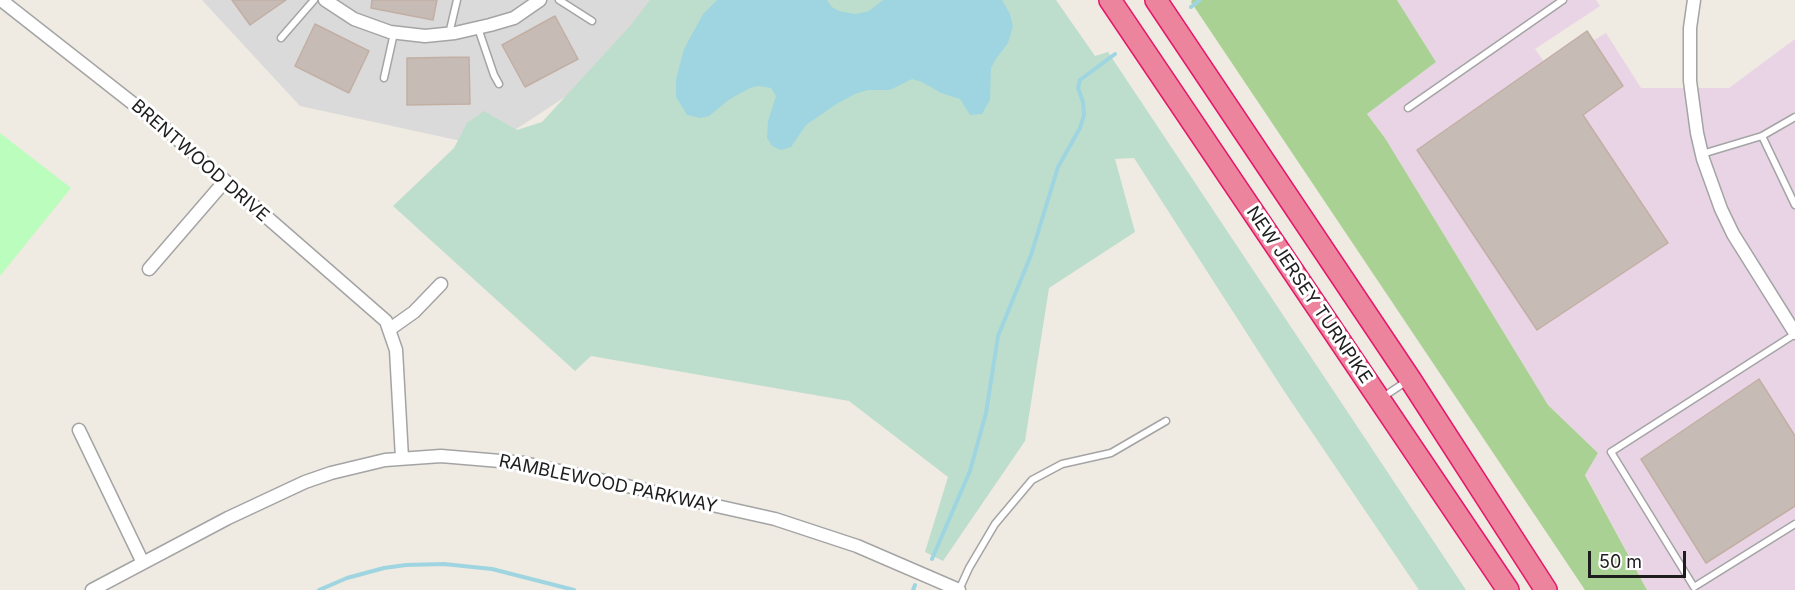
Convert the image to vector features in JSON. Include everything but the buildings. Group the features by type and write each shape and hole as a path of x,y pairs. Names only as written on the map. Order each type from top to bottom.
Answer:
{"highway":[{"name":"NEW JERSEY TURNPIKE","path":"1110,0 1508,590"},
{"name":"NEW JERSEY TURNPIKE","path":"1156,0 1410,379 1546,590"}],"street":[{"name":"BRENTWOOD DRIVE","path":"2,0 168,131 379,314 390,329"},
{"path":"327,1 354,19 394,32 425,36 449,34 514,18 540,0"},
{"path":"1694,0 1690,28 1690,81 1702,154 1711,184 1733,234 1795,334"},
{"path":"149,269 225,181"},
{"path":"402,458 398,368 390,329 414,312 441,284"},
{"path":"79,430 143,563"},
{"name":"RAMBLEWOOD PARKWAY","path":"92,590 228,518 305,482 358,465 402,458 441,456 524,463 803,527 858,546 959,590"}],"lane":[{"path":"281,38 314,0"},
{"path":"449,34 457,0"},
{"path":"559,0 592,21"},
{"path":"1408,108 1563,0"},
{"path":"478,28 499,84"},
{"path":"384,78 394,32"},
{"path":"1702,154 1762,136 1795,117"},
{"path":"1762,136 1795,205"},
{"path":"1795,334 1611,452 1694,587 1795,524"},
{"path":"1380,400 1410,379"},
{"path":"959,590 995,524 1032,480 1062,464 1117,450 1166,421"}],"shaded area":[{"path":"202,0 656,0 635,51 489,147 300,106"},
{"path":"1397,0 1596,0 1600,6 1535,49 1548,67 1606,33 1641,88 1729,88 1795,39 1795,590 1647,590 1585,474 1598,453 1548,405 1385,138 1367,114 1436,62"}],"green space":[{"path":"650,0 1056,0 1095,56 1108,52 1466,590 1419,590 1284,391 1134,158 1115,159 1135,232 1049,288 1025,441 943,561 925,552 948,477 849,401 591,356 575,371 393,206 454,148 467,123 484,111 517,130 542,122 630,26"},
{"path":"1192,0 1397,0 1436,62 1367,114 1385,138 1548,405 1598,453 1585,475 1647,590 1585,590 1191,2"},
{"path":"0,133 71,188 0,276"}],"water":[{"path":"717,0 827,0 839,11 855,14 869,11 883,0 1002,0 1010,14 1013,26 1008,43 991,68 990,100 982,114 970,115 960,99 912,79 890,90 868,90 838,103 806,125 791,147 781,150 772,146 767,138 768,121 776,96 771,88 758,86 750,88 730,99 709,116 700,118 687,115 676,97 676,79 684,49 703,14"}],"waterway":[{"path":"1191,7 1200,0"},
{"path":"932,559 970,471 986,413 998,336 1031,255 1058,167 1080,128 1084,115 1083,102 1078,88 1080,80 1115,54"},
{"path":"319,590 347,578 384,568 444,564 492,569 574,590"},
{"path":"913,590 915,585"}]}
